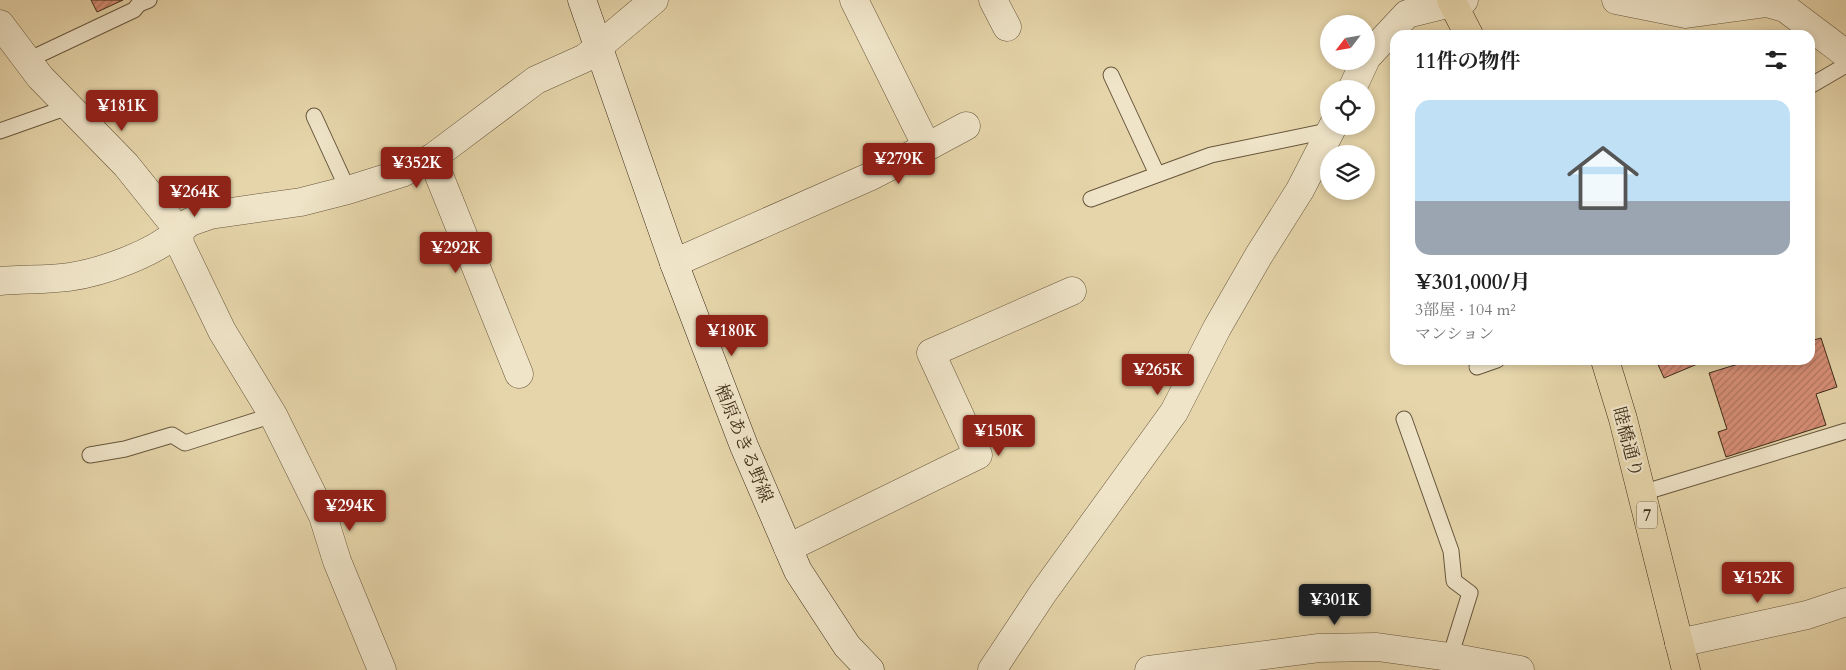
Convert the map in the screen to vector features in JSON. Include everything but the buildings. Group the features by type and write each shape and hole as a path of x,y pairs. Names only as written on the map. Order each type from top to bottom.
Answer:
{"main road":[{"path":"1456,1 1467,30"},
{"name":"睦橋通り","path":"1606,365 1642,493 1686,670"}],"street":[{"name":"楢原あきる野線","path":"582,0 674,263 744,446 798,571 848,646 870,670"},
{"path":"0,281 70,277 121,263 167,242 190,222 210,215 301,202 402,173 432,158 536,80 584,58 654,0"},
{"path":"854,0 927,147"},
{"path":"992,0 1007,27"},
{"path":"1616,0 1686,14 1770,1 1785,8 1814,30"},
{"path":"1393,30 1407,14 1456,1"},
{"path":"0,24 68,107 126,165 179,231 180,244 222,331 273,415 323,516 337,560 382,670"},
{"path":"1815,31 1846,54"},
{"path":"1375,50 1390,33"},
{"path":"674,263 869,176 966,126"},
{"path":"992,670 1043,593 1174,412 1217,328 1259,255 1300,190 1329,135"},
{"path":"432,158 519,374"},
{"path":"788,548 978,456 932,353 1072,292"},
{"path":"1680,643 1807,615 1846,602"},
{"path":"1149,670 1319,648 1377,647 1450,656 1520,670"}],"lane":[{"path":"28,60 134,10 139,4 149,0"},
{"path":"1815,83 1846,65"},
{"path":"1111,74 1157,174"},
{"path":"0,131 68,107"},
{"path":"314,116 348,190"},
{"path":"1091,199 1211,155 1320,131"},
{"path":"1477,367 1483,365"},
{"path":"90,455 125,449 172,435 185,443 273,415"},
{"path":"1404,420 1451,551 1454,581 1470,593 1450,656"},
{"path":"1642,493 1846,431"}]}
